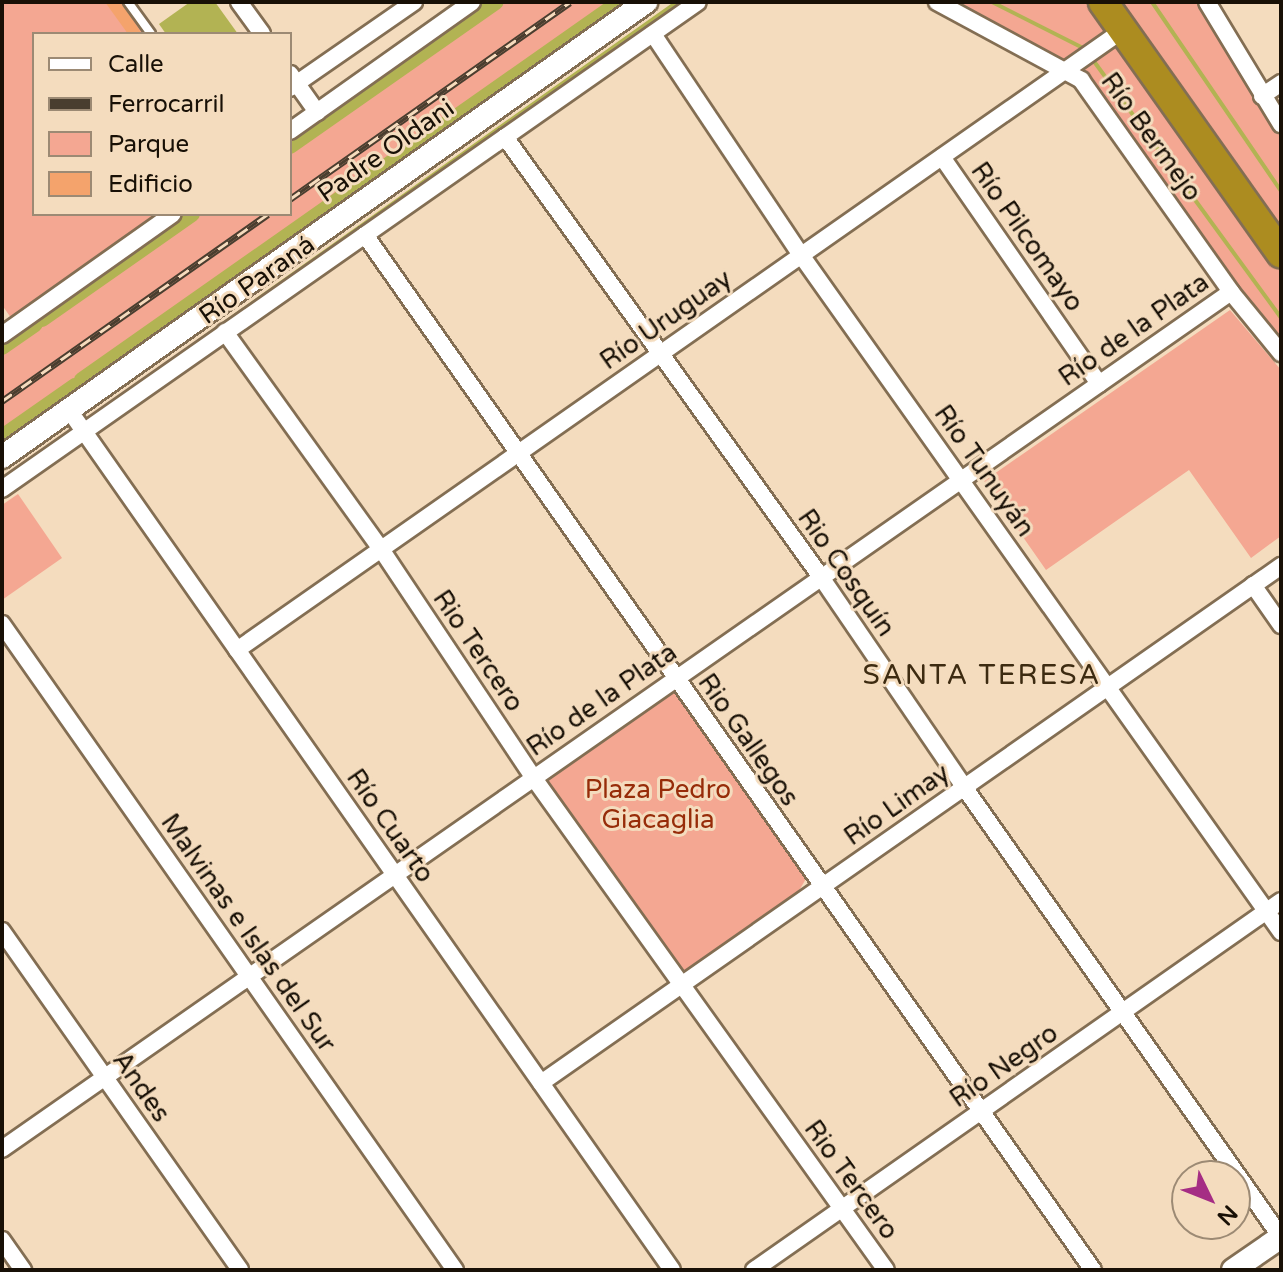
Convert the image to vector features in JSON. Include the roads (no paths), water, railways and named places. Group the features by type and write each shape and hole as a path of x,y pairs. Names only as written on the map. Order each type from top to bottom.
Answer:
{"highway":[{"path":"1103,2 1281,253"}],"main road":[{"name":"Padre Oldani","path":"2,457 646,2"},
{"path":"1233,1270 1281,1237"}],"street":[{"path":"239,2 261,32"},
{"path":"317,112 292,82 414,2"},
{"path":"292,130 472,2"},
{"name":"Río Paraná","path":"2,489 698,2"},
{"name":"Río Bermejo","path":"937,2 1081,80 1231,292 1281,353"},
{"path":"1207,2 1271,100 1281,124"},
{"name":"Río Uruguay","path":"237,650 1123,30"},
{"name":"Río Tunuyán","path":"653,34 801,255 1281,932"},
{"path":"1271,100 1281,83"},
{"name":"Rio Cosquín","path":"505,137 821,577 964,787 1281,1237"},
{"name":"Río Pilcomayo","path":"942,157 1099,384"},
{"path":"2,335 170,216"},
{"name":"Rio Gallegos","path":"365,235 1093,1270"},
{"name":"Río de la Plata","path":"2,1149 1231,292"},
{"name":"Rio Tercero","path":"225,332 381,549 533,777 886,1270"},
{"name":"Río Cuarto","path":"69,410 672,1270"},
{"name":"Río Limay","path":"541,1083 1281,566"},
{"path":"1253,585 1281,625"},
{"name":"Malvinas e Islas del Sur","path":"2,624 455,1270"},
{"name":"Río Negro","path":"754,1270 1281,901"},
{"name":"Andes","path":"2,931 240,1270"},
{"path":"2,1240 23,1270"}],"lane":[{"path":"128,2 150,32"}],"waterway":[{"path":"292,145 496,2"},
{"path":"82,380 620,2"},
{"path":"199,341 677,2"},
{"path":"992,2 1083,48"},
{"path":"1152,2 1281,191"},
{"path":"1093,60 1281,318"},
{"path":"42,319 189,216"},
{"path":"2,347 35,324"},
{"path":"2,437 75,386"}],"railway":[{"path":"292,198 570,2"},
{"path":"2,401 265,216"}],"district":[{"name":"SANTA TERESA","path":"982,675"}],"park label":[{"name":"Plaza Pedro Giacaglia","path":"658,805"}]}
